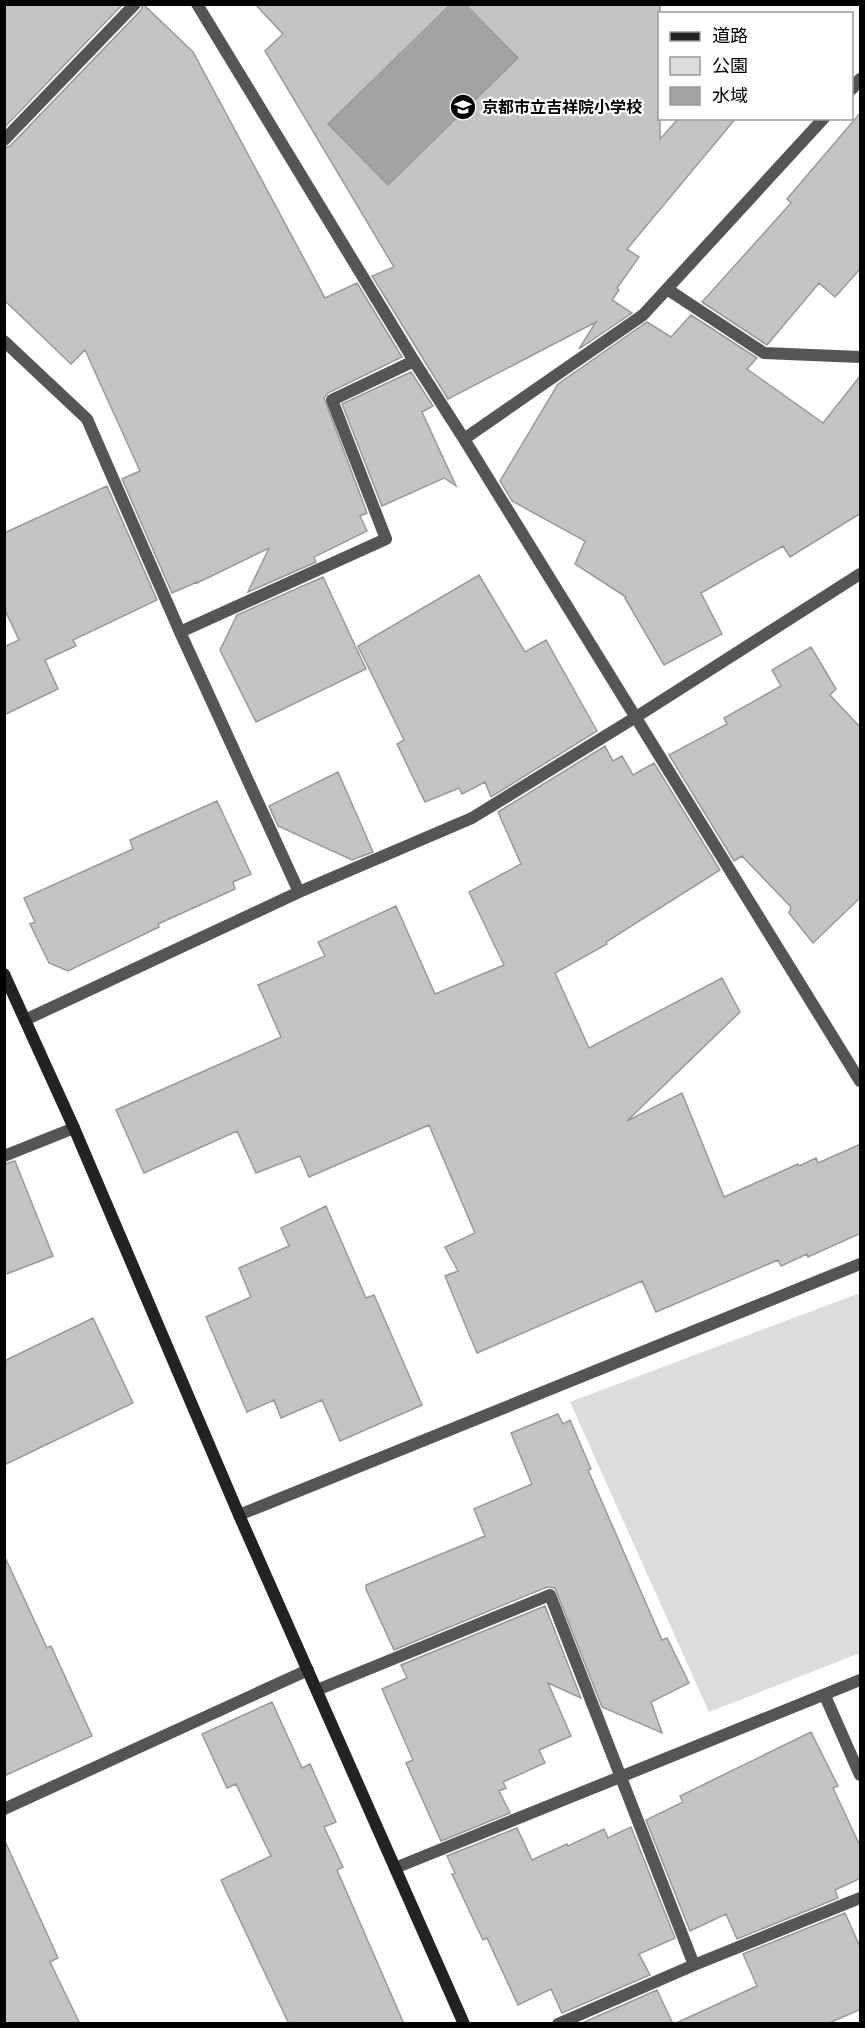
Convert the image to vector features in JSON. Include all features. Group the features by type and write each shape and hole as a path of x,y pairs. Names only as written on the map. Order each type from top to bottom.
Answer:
{"street":[{"path":"4,140 135,4"},
{"path":"197,4 414,361 861,1081"},
{"path":"464,439 643,315 822,120"},
{"path":"667,289 764,353 861,357"},
{"path":"4,341 87,419 180,632 299,892"},
{"path":"180,632 386,539 332,400 414,361"},
{"path":"26,1020 299,892 472,818 861,574"},
{"path":"4,974 74,1128 239,1515 464,2024"},
{"path":"4,1156 74,1128"},
{"path":"239,1515 861,1264"},
{"path":"317,1690 550,1594 694,1965"},
{"path":"4,1809 308,1671"},
{"path":"395,1868 861,1680"},
{"path":"825,1696 861,1775"},
{"path":"558,2024 694,1965 861,1898"}],"green space":[{"path":"860,1293 860,1653 709,1712 570,1402"}],"water":[{"path":"451,5 465,5 518,58 388,185 328,124"}],"building":[{"path":"4,4 123,4 4,128"},
{"path":"143,4 193,52 325,298 357,283 402,357 328,393 324,398 367,513 360,516 367,531 314,557 316,562 248,592 269,548 172,593 122,479 140,471 85,350 71,364 4,300 4,148 10,146 141,10"},
{"path":"255,4 451,4 328,124 388,185 518,58 465,4 660,4 660,12 658,12 658,120 660,120 660,139 677,120 734,120 627,249 639,257 617,288 619,290 612,300 632,313 579,349 596,322 448,399 372,276 394,267 265,51 283,34"},
{"path":"861,112 861,268 835,297 819,283 767,345 702,302 791,203 787,199"},
{"path":"691,315 757,358 747,369 823,423 861,375 861,513 790,557 783,546 701,593 722,634 664,665 626,597 575,564 585,541 512,501 500,481 558,384 647,322 671,337"},
{"path":"411,372 433,406 422,412 456,486 444,478 382,506 342,404"},
{"path":"107,486 157,600 73,640 76,646 45,660 58,689 4,715 4,647 19,640 4,608 4,533"},
{"path":"479,575 525,652 546,640 597,731 491,797 485,782 462,794 459,788 425,802 397,744 404,740 358,646"},
{"path":"323,577 366,669 256,722 220,650 237,615"},
{"path":"811,647 836,689 830,695 861,728 861,897 813,943 789,913 791,907 742,856 734,861 669,755 727,724 724,718 781,686 772,670"},
{"path":"605,746 613,761 622,756 633,775 654,763 720,870 606,942 607,944 555,973 589,1048 722,978 740,1012 627,1121 682,1093 724,1197 798,1164 799,1166 816,1158 818,1163 861,1144 861,1233 808,1257 807,1254 781,1266 778,1260 656,1312 642,1281 477,1353 445,1276 458,1271 445,1247 475,1233 429,1125 309,1177 300,1156 256,1173 237,1131 144,1173 116,1110 281,1037 258,985 325,956 318,942 396,906 435,994 504,965 469,892 521,864 498,812"},
{"path":"338,772 373,852 352,860 278,826 269,806"},
{"path":"217,801 251,874 233,882 235,889 158,924 159,927 68,971 49,963 30,924 35,922 24,898 133,849 130,840"},
{"path":"15,1161 53,1256 4,1275 4,1164"},
{"path":"326,1206 366,1298 374,1295 422,1405 340,1441 322,1400 281,1418 274,1400 247,1412 206,1317 251,1297 239,1268 289,1246 281,1228"},
{"path":"93,1318 133,1403 4,1465 4,1361"},
{"path":"558,1414 563,1424 570,1420 591,1469 588,1470 662,1640 667,1638 689,1683 651,1702 662,1733 602,1707 555,1588 547,1587 394,1650 366,1589 366,1585 485,1536 474,1509 532,1484 511,1433"},
{"path":"4,1555 47,1648 51,1646 92,1736 4,1776"},
{"path":"545,1606 581,1698 548,1683 571,1736 539,1750 545,1763 503,1782 506,1788 499,1791 510,1813 441,1841 406,1763 413,1760 382,1689 407,1678 401,1665"},
{"path":"272,1702 302,1768 310,1764 336,1822 324,1827 343,1867 337,1870 404,2024 289,2024 221,1880 271,1856 236,1784 227,1788 202,1734"},
{"path":"811,1732 838,1786 833,1788 861,1848 861,1878 835,1890 838,1898 737,1939 726,1914 690,1931 646,1820 683,1802 680,1796"},
{"path":"631,1827 675,1938 639,1954 650,1975 562,2013 551,1989 518,2005 487,1938 483,1940 452,1874 455,1873 447,1856 517,1828 532,1860 604,1829 608,1838"},
{"path":"4,1839 58,1958 50,1962 80,2024 4,2024"},
{"path":"845,1913 861,1949 861,2009 827,2024 674,2024 757,1986 743,1954"},
{"path":"657,1990 673,2024 580,2024"}],"place":[{"name":"京都市立吉祥院小学校","path":"463,107"}]}
